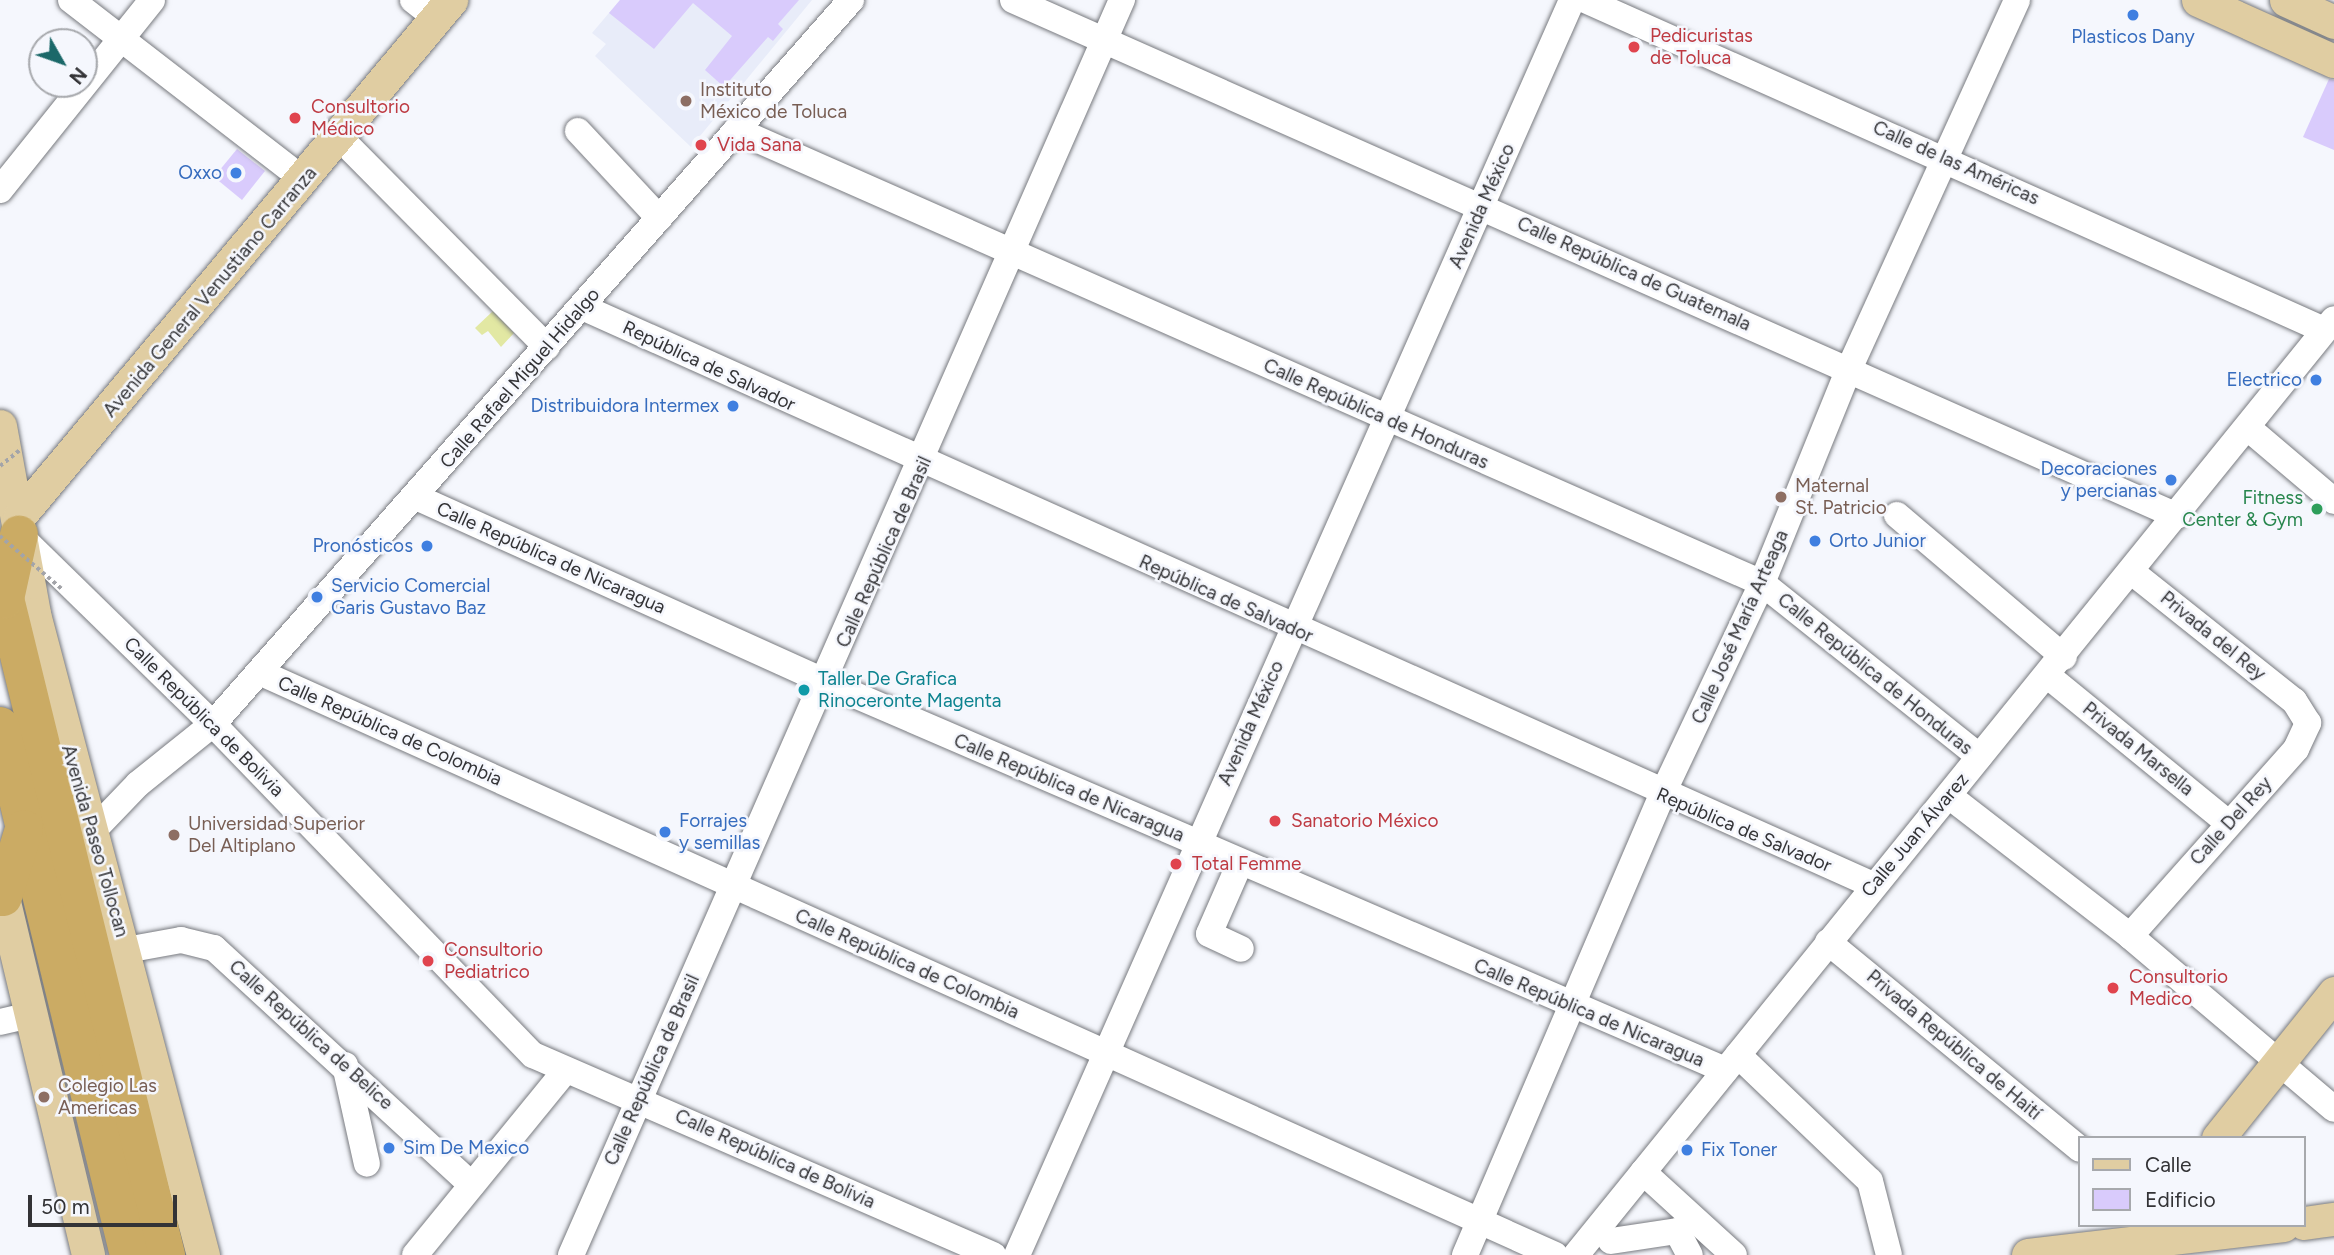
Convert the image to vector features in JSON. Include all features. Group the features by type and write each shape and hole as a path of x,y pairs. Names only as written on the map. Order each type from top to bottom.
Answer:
{"highway":[{"path":"3,589 14,522"},
{"name":"Avenida Paseo Tollocan","path":"3,589 54,785 105,1076 129,1255"},
{"path":"54,785 61,718"},
{"name":"Avenida Paseo Tollocan","path":"0,726 24,829 166,1255"},
{"path":"1,891 24,829"}],"main road":[{"path":"2199,0 2319,55 2327,19 2286,0"},
{"name":"Avenida General Venustiano Carranza","path":"14,522 340,138 428,4"},
{"name":"Avenida General Venustiano Carranza","path":"14,522 288,168 428,4"},
{"name":"Avenida Paseo Tollocan","path":"10,438 14,522 90,834 126,950 203,1255"},
{"path":"1,891 16,1018 89,1255"},
{"path":"2220,1136 2334,993"},
{"path":"2306,1223 2334,1219"},
{"path":"2028,1255 2264,1227"}],"street":[{"path":"71,0 288,168"},
{"path":"0,190 152,0"},
{"name":"Calle Rafael Miguel Hidalgo","path":"90,834 138,784 213,724 416,497 851,0"},
{"name":"Calle República de Guatemala","path":"1013,0 1102,42 1482,206 2177,516"},
{"name":"Calle República de Brasil","path":"571,1255 827,683 1122,0"},
{"name":"Avenida México","path":"1017,1255 1293,629 1389,420 1572,0"},
{"name":"Calle de las Américas","path":"1586,0 2329,325"},
{"name":"Calle José María Arteaga","path":"1465,1255 1573,1009 1662,795 1762,583 1849,369 1948,159 2017,0"},
{"name":"Calle República de Honduras","path":"736,130 1762,583 1979,757"},
{"path":"578,131 659,218"},
{"path":"340,138 547,347"},
{"name":"República de Salvador","path":"582,307 923,464 1662,795 1873,885"},
{"name":"Calle Juan Álvarez","path":"1576,1255 1611,1237 1643,1172 1873,885 2056,666 2329,325"},
{"path":"2248,428 2334,501"},
{"name":"Calle República de Nicaragua","path":"416,497 827,683 1573,1009 1731,1063"},
{"name":"Privada Marsella","path":"1897,514 2056,666 2227,822"},
{"name":"Calle República de Bolivia","path":"14,522 213,724 522,1046 565,1071 639,1100 993,1255"},
{"name":"Privada del Rey","path":"2132,572 2294,701"},
{"name":"Calle República de Colombia","path":"259,671 1555,1255"},
{"name":"Calle Del Rey","path":"2130,936 2306,734 2308,723 2294,701"},
{"path":"1949,796 2130,936 2334,1109"},
{"path":"1240,863 1209,934 1241,948"},
{"name":"Calle República de Belice","path":"126,950 181,940 214,948 345,1065 472,1185"},
{"name":"Privada República de Haití","path":"1828,942 2078,1147"},
{"path":"1731,1063 1870,1181 1889,1255"},
{"path":"345,1065 367,1164"},
{"path":"427,1252 472,1185 565,1071"},
{"path":"1643,1172 1734,1255"},
{"path":"1611,1237 1677,1231 1690,1255"}],"path":[{"path":"0,466 10,438"},
{"path":"14,522 62,589"}],"shaded area":[{"name":"Instituto México de Toluca","path":"620,0 812,0 691,147 595,56 606,44 592,33"}],"green space":[{"path":"493,311 514,333 501,347 488,331 482,335 475,328"}],"building":[{"path":"620,0 799,0 778,24 783,29 773,41 768,37 724,87 705,70 732,36 693,3 654,49 609,13"},
{"path":"2329,79 2334,80 2334,150 2303,137"},
{"path":"237,149 265,171 242,200 214,177"}],"place":[{"name":"Plasticos Dany","path":"2133,15"},
{"name":"Pedicuristas de Toluca","path":"1634,47"},
{"name":"Instituto México de Toluca","path":"686,101"},
{"name":"Consultorio Médico","path":"295,118"},
{"name":"Vida Sana","path":"701,145"},
{"name":"Oxxo","path":"236,173"},
{"name":"Electrico","path":"2316,380"},
{"name":"Distribuidora Intermex","path":"733,406"},
{"name":"Decoraciones y percianas","path":"2171,480"},
{"name":"Maternal St. Patricio","path":"1781,497"},
{"name":"Fitness Center & Gym","path":"2317,509"},
{"name":"Orto Junior","path":"1815,541"},
{"name":"Pronósticos","path":"427,546"},
{"name":"Servicio Comercial Garis Gustavo Baz","path":"317,597"},
{"name":"Taller De Grafica Rinoceronte Magenta","path":"804,690"},
{"name":"Sanatorio México","path":"1275,821"},
{"name":"Forrajes y semillas","path":"665,832"},
{"name":"Universidad Superior Del Altiplano","path":"174,835"},
{"name":"Total Femme","path":"1176,864"},
{"name":"Consultorio Pediatrico","path":"428,961"},
{"name":"Consultorio Medico","path":"2113,988"},
{"name":"Colegio Las Americas","path":"44,1097"},
{"name":"Sim De Mexico","path":"389,1148"},
{"name":"Fix Toner","path":"1687,1150"}]}
